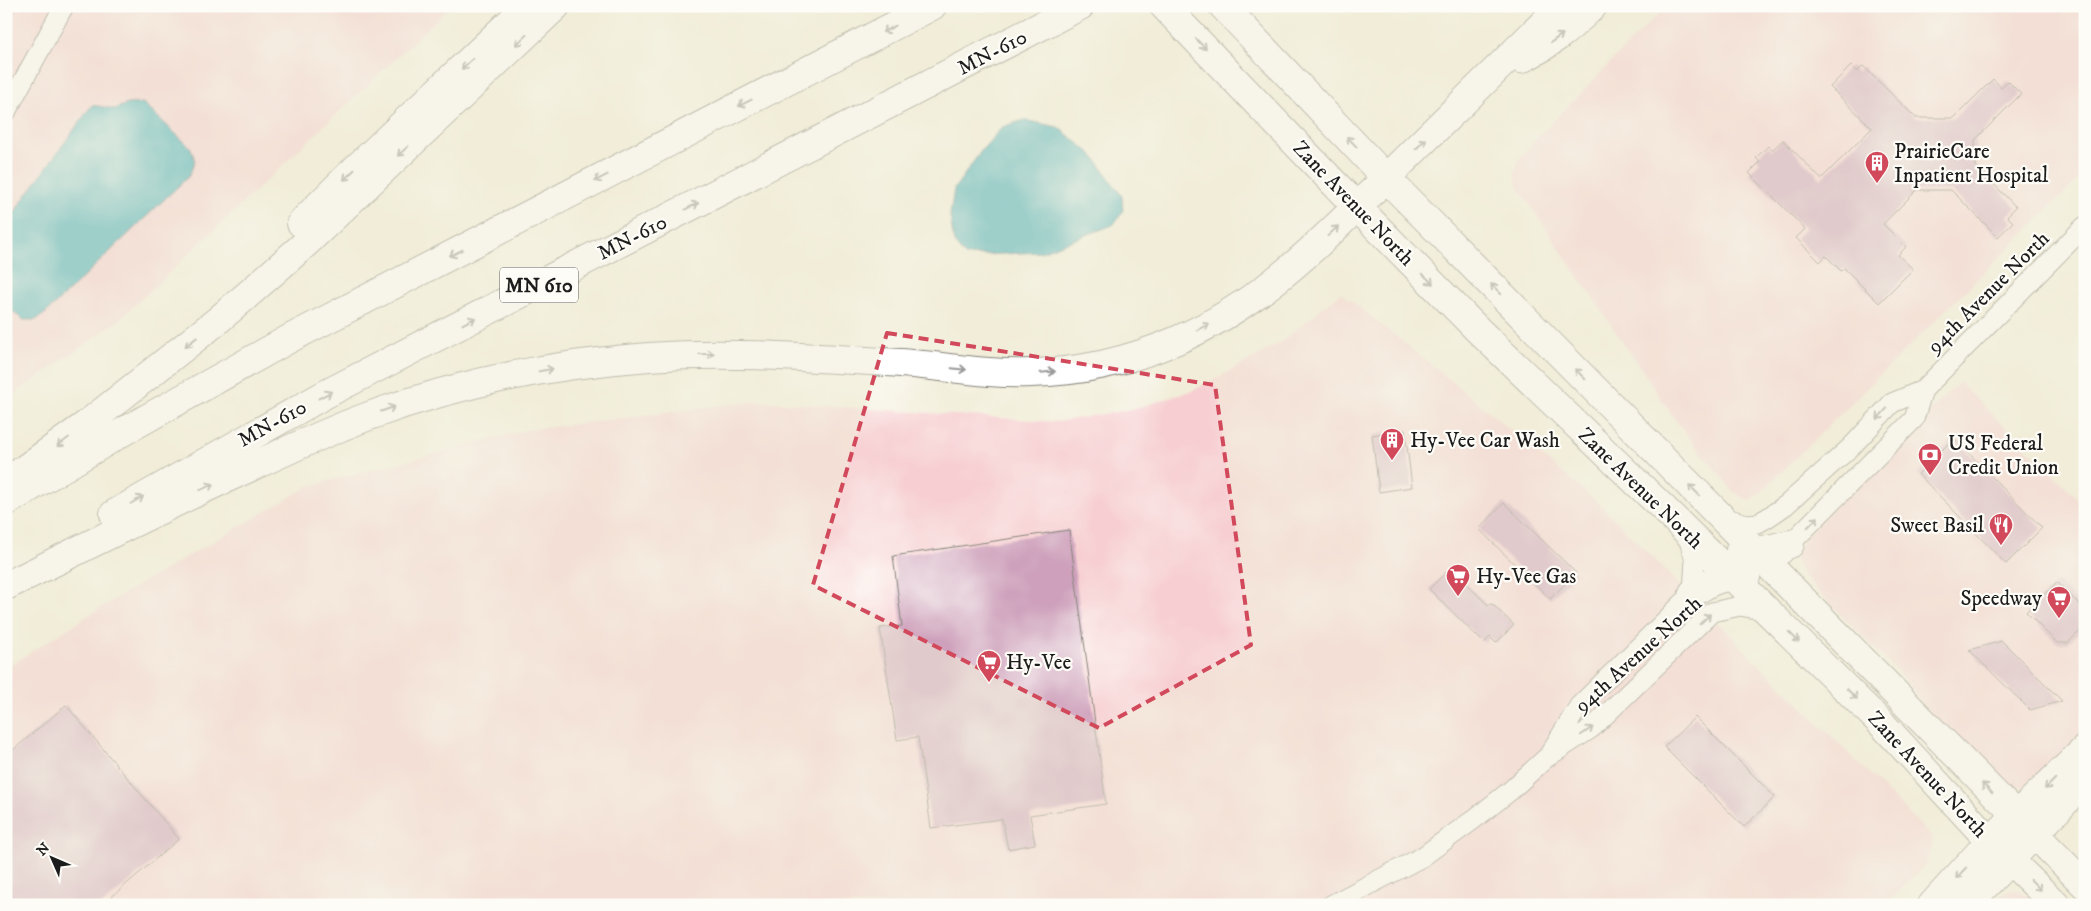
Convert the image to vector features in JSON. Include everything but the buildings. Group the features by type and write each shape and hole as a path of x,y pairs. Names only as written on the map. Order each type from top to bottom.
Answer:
{"main road":[{"path":"217,321 246,283 331,193 528,6"},
{"path":"6,482 87,424 217,321 305,244 556,6"},
{"path":"6,502 126,430 289,339 932,6"},
{"name":"MN-610","path":"6,581 132,502 316,400 1080,6"},
{"name":"Zane Avenue North","path":"1223,6 1386,178 2085,885"},
{"path":"6,586 188,496 322,435 402,405 505,377 599,361 716,354 793,356 1030,373 1092,366 1121,359 1175,341 1205,327 1253,299 1301,260 1561,6"},
{"path":"1498,67 1523,58 1550,44 1570,29 1593,6"},
{"name":"Zane Avenue North","path":"1166,7 1357,207 1483,334 1884,726 1990,842 2056,905"},
{"path":"1483,334 1599,429 1708,530 1728,546 1755,552 1790,544"},
{"path":"1693,593 1717,579 1731,575 1747,577 1762,584 1790,606 1837,654 1892,691"},
{"path":"1967,905 2010,860 2026,826 2085,749"},
{"path":"1932,905 1990,842 2026,826 2085,781"}],"street":[{"path":"6,112 64,6"},
{"name":"94th Avenue North","path":"1923,390 2085,226"},
{"path":"1719,516 1747,524 1758,523 1767,518 1786,505 1852,446 1892,403 1923,390"},
{"path":"1778,575 1778,562 1790,544 1914,419 1923,390"},
{"name":"94th Avenue North","path":"1546,758 1579,706 1693,593 1695,559 1684,530"},
{"name":"94th Avenue North","path":"1331,905 1422,857 1510,791 1546,758 1592,728 1712,612 1740,606 1767,611"}],"highlighted area":[{"path":"887,333 1215,385 1251,645 1099,728 813,585"}],"shaded area":[{"path":"6,6 451,6 118,321 6,400"},
{"path":"1666,6 2085,6 2085,173 1751,502 1734,492 1681,428 1518,187 1515,173 1518,161 1535,140"},
{"path":"1341,293 1448,378 1596,501 1933,838 1927,863 1885,905 6,905 6,668 113,600 309,486 528,430 757,401 1058,422 1138,408 1194,390 1238,367 1281,342"},
{"path":"1959,382 2085,505 2085,739 2047,764 2026,787 2009,789 1998,785 1943,731 1902,676 1813,587 1799,569 1796,556 1805,536"},
{"path":"2016,888 2042,905 1984,905 2005,892"}],"water":[{"path":"143,103 191,148 195,161 189,176 46,313 36,320 23,320 12,311 6,302 6,228 19,205 92,105 115,109 127,104"},
{"path":"1024,120 1058,127 1092,154 1122,196 1123,212 1113,225 1041,252 965,256 954,243 950,215 954,189 981,151 1002,127"}],"place":[{"name":"PrairieCare Inpatient Hospital","path":"1877,184"},
{"name":"Hy-Vee Car Wash","path":"1392,461"},
{"name":"US Federal Credit Union","path":"1930,476"},
{"name":"Sweet Basil","path":"2001,546"},
{"name":"Hy-Vee Gas","path":"1458,597"},
{"name":"Speedway","path":"2059,619"},
{"name":"Hy-Vee","path":"989,683"}]}
